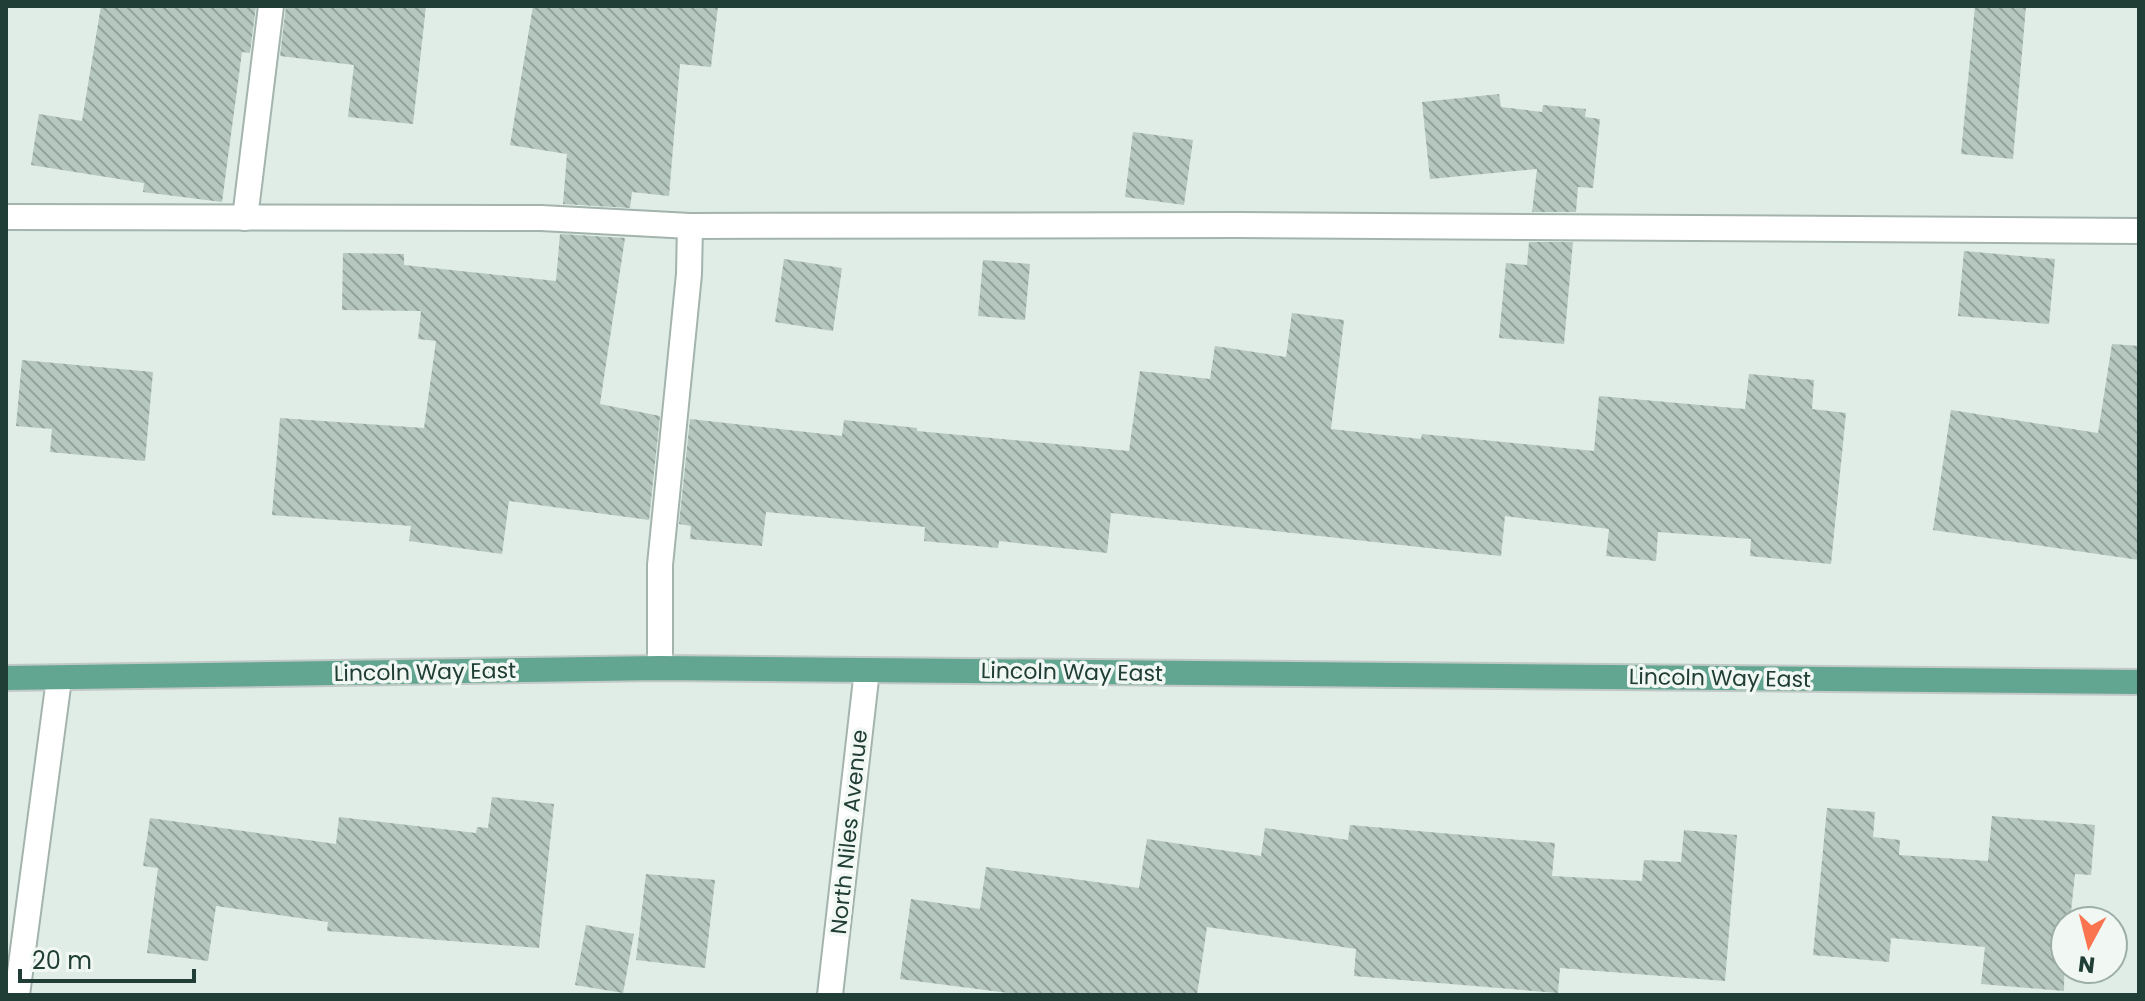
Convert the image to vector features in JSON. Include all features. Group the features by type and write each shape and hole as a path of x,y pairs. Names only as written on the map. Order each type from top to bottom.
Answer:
{"main road":[{"name":"Lincoln Way East","path":"6,678 660,668 2139,682"}],"street":[{"path":"245,218 271,6"},
{"path":"6,217 541,218 690,226 1253,225 2139,231"},
{"path":"660,668 660,565 689,274 690,226"},
{"name":"North Niles Avenue","path":"830,995 867,670"},
{"path":"17,995 59,679"}],"building":[{"path":"101,6 256,6 250,53 242,52 222,202 143,192 144,183 31,165 39,114 82,121"},
{"path":"286,6 426,6 413,124 348,117 354,65 280,56"},
{"path":"533,6 718,6 711,67 680,64 669,196 632,192 630,208 563,204 567,154 510,145"},
{"path":"1975,6 2026,6 2013,159 1961,154"},
{"path":"1499,94 1501,107 1542,112 1543,105 1586,109 1585,117 1600,119 1593,188 1578,187 1576,212 1532,212 1537,169 1430,179 1422,102"},
{"path":"1133,132 1193,140 1184,205 1125,197"},
{"path":"560,234 625,238 600,404 660,416 649,520 509,501 502,554 409,541 411,526 272,515 280,418 424,428 436,341 418,339 421,311 342,310 343,253 404,254 404,265 556,281"},
{"path":"1529,242 1573,242 1564,344 1499,338 1506,263 1527,265"},
{"path":"1964,251 2055,259 2049,324 1958,316"},
{"path":"784,259 842,268 833,331 775,322"},
{"path":"983,260 1030,264 1025,320 978,316"},
{"path":"1292,313 1344,320 1331,429 1421,439 1422,434 1594,451 1599,396 1745,409 1749,374 1814,380 1812,409 1846,413 1831,564 1750,556 1751,539 1658,532 1656,561 1606,556 1609,529 1505,516 1501,556 1111,513 1107,553 999,541 998,548 924,541 925,527 766,512 762,546 690,539 691,526 679,524 690,419 842,436 844,420 917,428 917,431 1129,451 1140,371 1210,379 1215,346 1286,357"},
{"path":"2112,344 2139,346 2139,560 1933,530 1951,410 2098,433"},
{"path":"22,360 153,372 145,461 50,452 52,429 16,426"},
{"path":"492,797 554,804 539,948 327,931 328,922 216,906 208,961 147,953 158,868 143,866 150,818 336,844 339,817 476,833 477,827 488,828"},
{"path":"1827,808 1875,812 1873,837 1900,840 1899,855 1988,861 1992,816 2095,825 2091,875 2075,874 2072,905 2049,905 2049,985 2064,985 2064,991 1981,984 1985,947 1891,938 1889,962 1813,955"},
{"path":"1350,825 1555,843 1552,876 1642,881 1644,860 1681,862 1684,830 1737,835 1725,981 1560,968 1558,993 1354,976 1356,949 1207,927 1197,995 1024,995 900,979 911,899 980,909 986,867 1139,888 1147,839 1261,856 1265,828 1348,840"},
{"path":"646,874 715,880 705,968 636,960"},
{"path":"586,925 634,934 623,993 575,985"}]}
